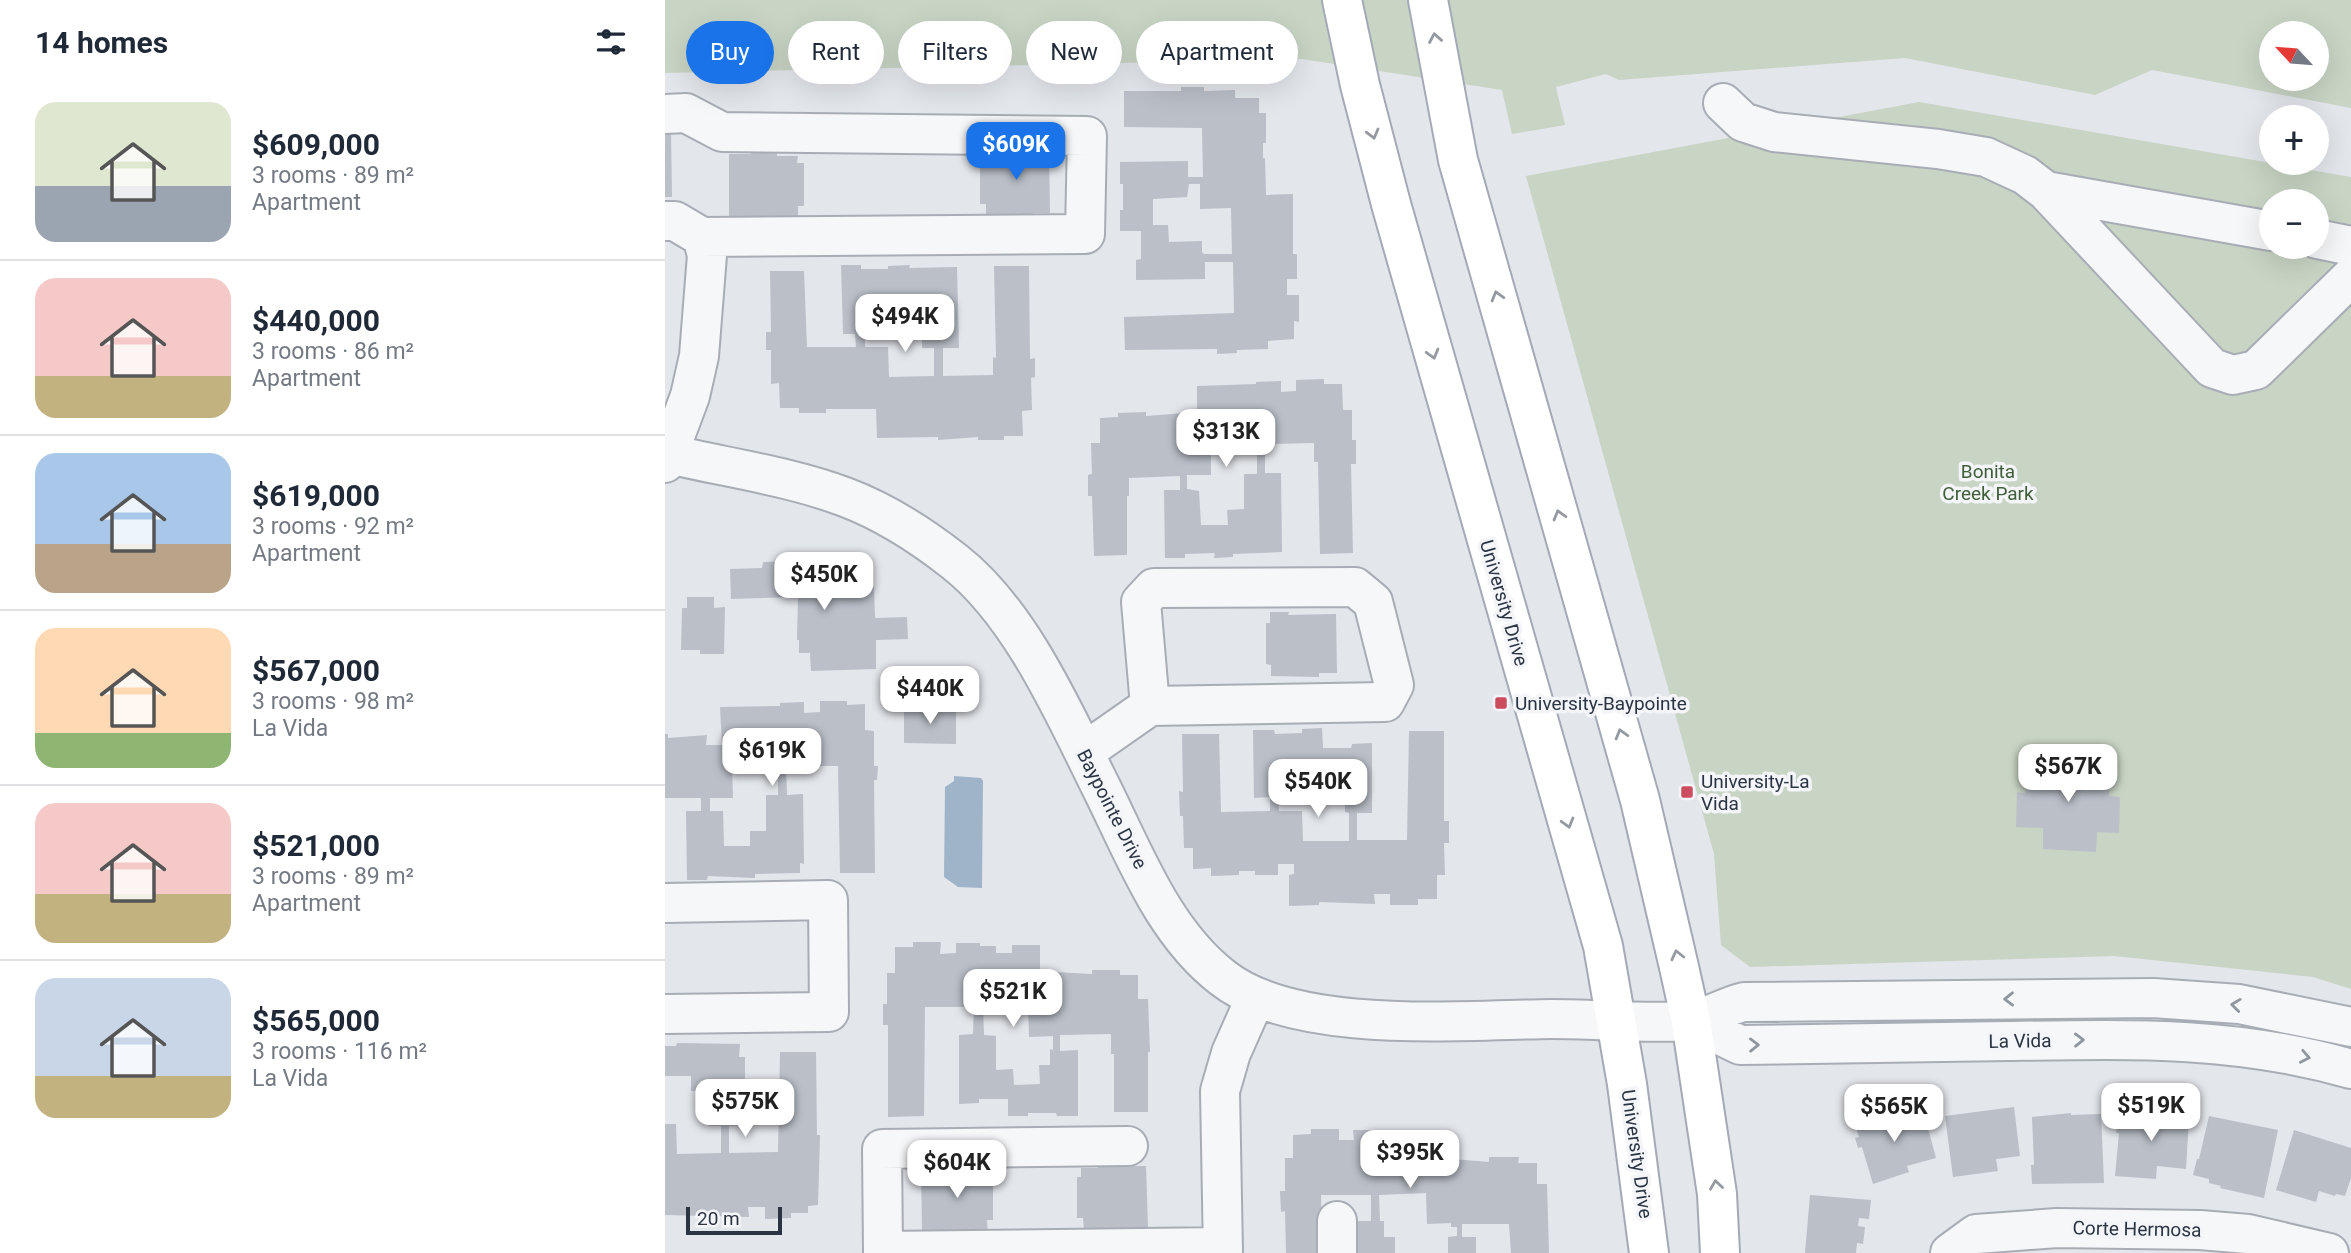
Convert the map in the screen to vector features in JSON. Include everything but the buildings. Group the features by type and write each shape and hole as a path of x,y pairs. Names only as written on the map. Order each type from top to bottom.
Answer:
{"main road":[{"name":"University Drive","path":"1342,0 1356,68 1391,204 1603,946 1629,1095 1649,1253"},
{"path":"1428,0 1458,160 1640,800 1691,1021 1717,1194 1720,1253"}],"street":[{"path":"1723,103 1743,122 1775,132 1938,149 1986,157 2025,175 2046,191 2212,368 2234,375 2256,370 2351,277"},
{"path":"665,114 686,113 722,132 1087,136 1085,234 702,237 675,222 665,221"},
{"path":"2046,191 2259,229"},
{"name":"Baypointe Drive","path":"702,237 708,254 699,356 690,396 667,458 775,477 846,498 899,523 958,564 1002,609 1049,684 1162,908 1199,956 1223,978 1255,999 1339,1016 1422,1022 1616,1020"},
{"path":"2329,241 2351,246"},
{"path":"1084,751 1150,706 1385,702 1394,685 1373,602 1355,587 1154,588 1141,602 1150,706"},
{"path":"665,903 828,900 829,1013 665,1014"},
{"name":"La Vida","path":"1616,1020 1691,1021 1731,1004 1744,1002 2153,998 2238,1004 2351,1027"},
{"path":"1128,1146 882,1149 883,1251 1223,1250 1220,1091 1231,1053 1255,999"},
{"name":"La Vida","path":"1691,1021 1740,1045 2148,1039 2259,1048 2351,1069"},
{"name":"Corte Hermosa","path":"1950,1253 1976,1234 2057,1228 2199,1241 2248,1234 2329,1253"}],"green space":[{"path":"665,0 2351,0 2351,108 2262,91 2329,91 2329,21 2259,21 2259,90 2152,70 2095,95 1905,58 1619,80 1606,74 1556,87 1565,125 1512,134 1502,90 1298,59 1298,21 1136,21 1136,63 1122,63 1122,21 1026,21 1026,65 1012,65 1012,21 898,21 898,68 884,68 884,21 788,21 788,70 774,71 774,21 686,21 686,73 665,73"},
{"name":"Bonita Creek Park","path":"1919,102 2259,161 2259,175 2329,173 2351,177 2351,989 2313,977 2114,956 1750,967 1721,945 1714,854 1526,176"}],"water":[{"path":"954,776 981,778 983,781 982,888 958,887 944,877 945,787 954,781"}],"place":[{"name":"University-Baypointe","path":"1501,703"},
{"name":"University-La Vida","path":"1687,792"}]}
